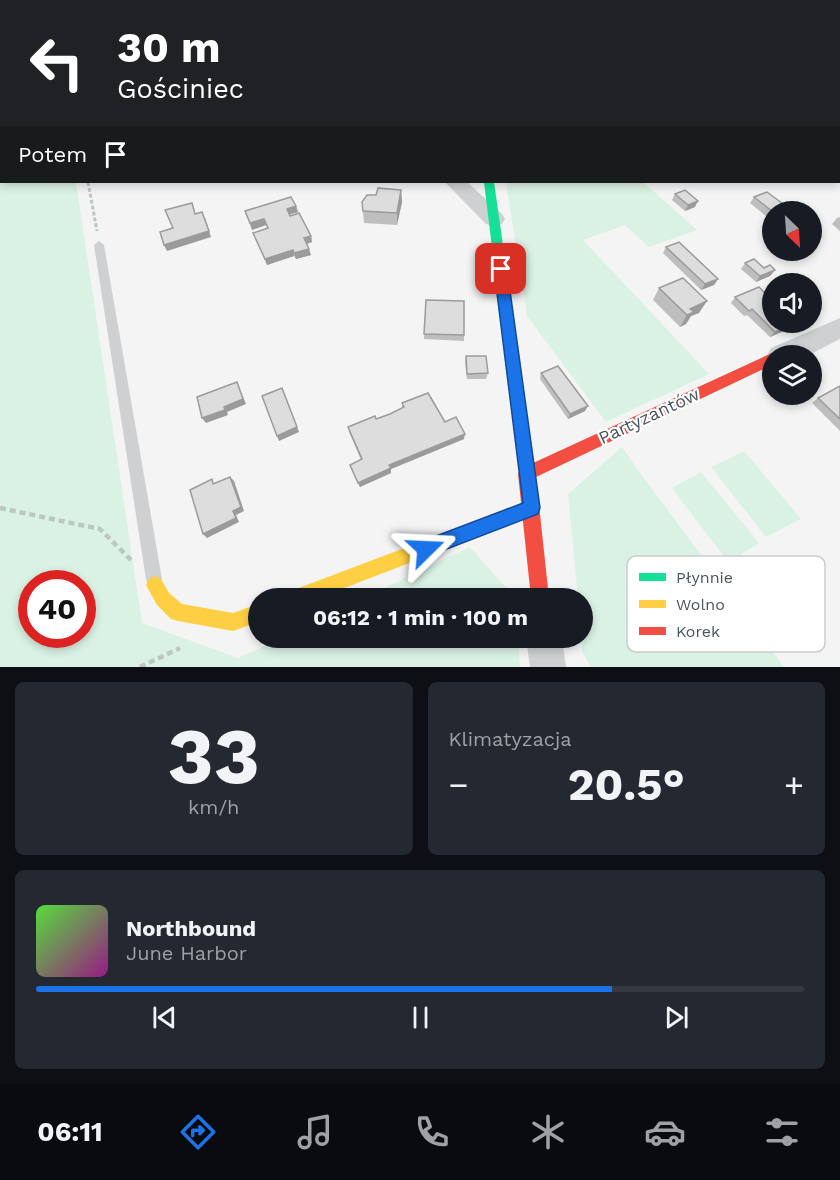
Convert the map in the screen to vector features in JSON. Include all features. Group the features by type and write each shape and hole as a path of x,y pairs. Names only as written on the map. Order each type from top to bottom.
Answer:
{"street":[{"path":"456,183 494,219"},
{"path":"489,183 532,508 539,588"},
{"path":"804,345 840,328"},
{"name":"Partyzantów","path":"526,474 762,364"},
{"path":"322,588 532,508"},
{"path":"155,585 163,599 178,612 233,622 248,617"},
{"path":"545,648 548,667"}],"lane":[{"path":"99,245 155,585"}],"path":[{"path":"88,183 99,245"},
{"path":"0,508 100,529 155,585"}],"green space":[{"path":"0,183 76,183 142,623 238,658 260,648 519,648 520,667 0,667"},
{"path":"506,183 644,183 697,230 649,247 625,225 583,240 709,374 606,422 527,316"},
{"path":"622,447 702,556 627,556 627,652 773,652 784,667 591,667 582,648 593,648 593,588 577,588 568,494"},
{"path":"744,451 801,519 766,537 711,467"},
{"path":"701,472 759,543 738,556 723,556 672,488"},
{"path":"470,547 506,588 384,588"}],"building":[{"path":"378,188 401,190 397,213 363,211 362,202 367,195 376,195"},
{"path":"685,190 698,201 688,205 675,194"},
{"path":"767,192 779,201 762,201 762,203 754,197"},
{"path":"291,197 296,206 287,209 290,216 299,213 311,236 304,238 309,249 294,253 293,250 265,259 253,233 268,228 264,219 250,223 245,211"},
{"path":"192,203 195,214 202,212 209,231 164,245 160,232 173,228 165,210"},
{"path":"679,242 718,279 705,284 666,247"},
{"path":"754,259 764,268 770,265 775,270 762,273 760,276 745,263"},
{"path":"683,278 707,301 690,309 694,312 687,315 659,288"},
{"path":"759,287 762,290 762,319 752,309 749,311 735,297"},
{"path":"426,300 464,301 464,335 424,334"},
{"path":"466,356 486,356 488,373 467,374"},
{"path":"558,366 588,406 570,414 541,373"},
{"path":"237,382 243,399 224,407 225,410 202,418 197,397"},
{"path":"840,386 840,419 822,402 822,396"},
{"path":"282,388 297,427 277,436 262,396"},
{"path":"428,393 445,422 456,417 465,434 389,465 391,468 358,483 350,465 362,459 348,427 375,416 376,419 390,414 404,407 402,403"},
{"path":"230,477 241,507 233,511 236,518 203,534 190,490 212,479 213,484"}],"traffic: fast":[{"path":"489,183 528,478"}],"traffic: slow":[{"path":"322,588 532,508"},
{"path":"155,585 163,599 178,612 233,622 248,617"}],"traffic: jam":[{"path":"526,474 762,364"},
{"path":"528,478 539,588"}],"route":[{"path":"426,549 532,508 501,269"}]}
